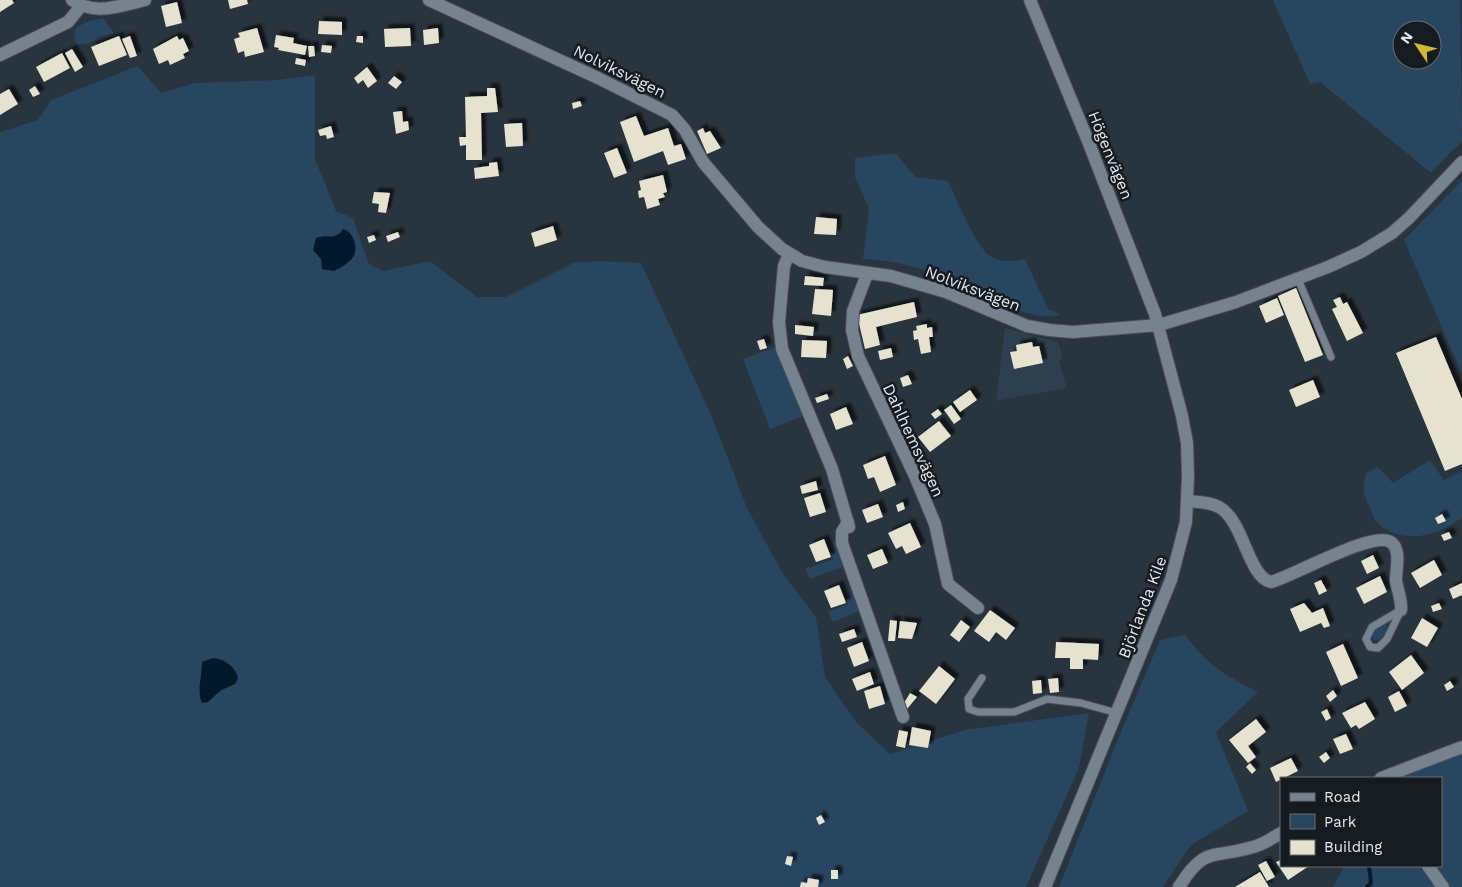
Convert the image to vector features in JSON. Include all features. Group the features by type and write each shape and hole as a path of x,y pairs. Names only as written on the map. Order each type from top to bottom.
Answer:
{"street":[{"path":"0,55 68,22 77,3 98,10 144,0"},
{"name":"Nolviksvägen","path":"429,0 598,78 672,115 685,130 704,162 745,213 771,240 802,262 825,268 891,276 946,292 1027,326 1049,330 1073,332 1158,325 1236,302 1362,252 1409,218 1462,162"},
{"name":"Högenvägen","path":"1030,0 1129,242 1158,325"},
{"path":"789,254 784,266 778,322 782,349 832,469 849,525 842,532 842,543 903,717"},
{"name":"Dahlhemsvägen","path":"867,274 853,311 852,330 858,356 915,476 935,524 948,584 978,608"},
{"name":"Björlanda Kile","path":"1045,887 1118,714 1171,580 1181,548 1188,501 1187,443 1158,325"},
{"path":"1188,501 1217,506 1224,510 1233,520 1260,576 1271,582 1296,573 1360,544 1384,538 1393,543 1397,552 1396,581 1402,603 1401,610"},
{"path":"1388,777 1462,747"},
{"path":"1178,887 1189,870 1203,858 1218,852 1252,848 1280,834"},
{"path":"1429,867 1442,887"}],"lane":[{"path":"1298,278 1331,357"},
{"path":"1401,610 1387,639 1378,648 1370,647 1366,639 1372,627 1401,610"},
{"path":"982,678 968,699 969,709 978,712 1014,712 1047,699 1081,703 1118,714"}],"shaded area":[{"path":"343,229 350,233 354,240 355,253 353,257 334,271 322,269 321,259 313,250 316,238 337,235"},
{"path":"1005,328 1058,342 1063,358 1059,361 1067,388 996,401"},
{"path":"213,658 229,664 235,670 238,678 235,684 221,690 208,702 202,703 200,689 202,662"}],"green space":[{"path":"1273,0 1460,0 1462,141 1431,173 1320,82 1310,84"},
{"path":"103,18 114,33 98,37 88,43 76,44 74,37 76,28 86,22"},
{"path":"138,66 161,93 195,83 279,80 315,75 315,159 336,211 353,218 369,264 383,271 430,261 477,297 506,297 573,263 597,261 641,263 712,417 747,508 783,574 816,617 825,677 856,722 890,754 965,730 1089,713 1079,768 1026,887 0,887 0,132 38,120 51,100","holes":["340,234 352,240 354,246 348,262 339,269 322,262 321,259 322,236 334,237","203,678 229,687 200,699 199,685"]},
{"path":"896,153 915,177 948,181 973,233 985,251 990,256 1003,261 1025,259 1048,309 1060,314 1048,317 1014,309 927,271 879,260 863,259 869,209 855,177 855,158"},
{"path":"1462,180 1462,374 1404,240"},
{"path":"776,347 803,416 770,429 743,359"},
{"path":"1430,460 1444,480 1462,471 1462,517 1443,529 1421,536 1397,534 1376,522 1364,492 1366,473 1378,467 1393,483"},
{"path":"833,540 835,540 843,567 810,579 805,569 833,559 832,555 835,553"},
{"path":"848,584 859,611 833,622 828,612 848,604 847,600 852,598"},
{"path":"1385,623 1388,629 1381,639 1373,640 1373,632"},
{"path":"1185,635 1209,662 1235,680 1258,692 1216,732 1248,811 1191,845 1163,887 1059,887 1160,640"},
{"path":"1462,751 1462,887 1333,887 1343,869 1342,867 1442,867 1442,777 1390,777"}],"building":[{"path":"0,0 12,0 14,3 0,12"},
{"path":"228,0 247,0 248,4 230,9"},
{"path":"177,2 182,23 166,27 161,6"},
{"path":"319,21 342,22 342,35 318,34"},
{"path":"257,28 264,52 245,57 244,51 238,53 234,39 240,37 238,33"},
{"path":"410,28 411,46 385,47 384,29"},
{"path":"438,28 439,43 424,45 423,30"},
{"path":"276,35 294,38 293,43 307,46 305,55 278,50 279,48 274,47"},
{"path":"119,36 127,55 99,66 91,47"},
{"path":"130,36 137,56 130,58 122,39"},
{"path":"177,36 179,40 183,38 189,51 183,54 185,58 170,65 168,60 159,64 153,49"},
{"path":"357,36 363,36 363,43 356,42"},
{"path":"322,45 332,46 331,53 321,52"},
{"path":"308,46 314,46 315,56 309,57"},
{"path":"72,49 83,67 75,72 65,53"},
{"path":"62,53 70,68 44,82 36,67"},
{"path":"296,58 306,60 305,66 295,64"},
{"path":"367,67 377,81 368,88 363,80 358,84 354,78"},
{"path":"394,76 402,82 396,89 388,83"},
{"path":"35,86 40,94 33,97 29,90"},
{"path":"487,88 495,88 498,112 481,113 482,160 466,160 466,145 460,146 459,137 466,137 465,97 487,96"},
{"path":"9,89 18,104 0,115 0,94"},
{"path":"580,101 582,106 573,109 572,103"},
{"path":"402,111 403,122 408,121 409,130 396,134 393,112"},
{"path":"636,116 644,136 668,128 674,146 681,144 686,159 668,165 663,151 634,162 620,122"},
{"path":"522,123 523,146 506,147 504,124"},
{"path":"331,126 334,137 327,139 326,135 320,136 318,130"},
{"path":"703,128 705,133 710,131 721,148 707,154 697,131"},
{"path":"617,148 627,173 614,178 604,153"},
{"path":"497,162 499,176 475,179 474,168 489,166 489,163"},
{"path":"663,175 667,192 663,193 665,197 658,199 660,205 647,209 644,197 639,198 638,191 641,190 639,181"},
{"path":"374,192 390,193 386,213 378,212 379,204 372,203"},
{"path":"816,217 837,219 836,235 814,234"},
{"path":"553,226 557,240 535,247 531,233"},
{"path":"398,232 400,237 388,242 386,236"},
{"path":"374,235 376,240 369,243 367,237"},
{"path":"805,276 824,278 823,286 804,285"},
{"path":"1296,288 1323,355 1305,362 1278,296"},
{"path":"815,289 833,290 831,316 812,314"},
{"path":"1340,297 1343,304 1347,302 1363,333 1347,341 1332,309 1337,307 1333,300"},
{"path":"1277,298 1284,315 1266,323 1259,306"},
{"path":"914,302 917,317 876,327 880,345 865,349 857,315"},
{"path":"927,324 927,328 932,327 933,337 929,337 931,352 921,354 918,339 914,340 913,331 917,330 916,326"},
{"path":"795,325 814,327 813,336 795,334"},
{"path":"1436,337 1462,399 1462,464 1445,471 1396,353"},
{"path":"764,339 767,348 760,350 757,341"},
{"path":"802,340 827,341 826,358 801,357"},
{"path":"1032,342 1033,347 1039,346 1043,363 1014,369 1010,352 1017,351 1016,345"},
{"path":"891,348 893,357 880,360 878,351"},
{"path":"848,356 853,366 847,369 843,359"},
{"path":"908,375 912,384 903,387 900,378"},
{"path":"1313,380 1320,397 1296,407 1289,390"},
{"path":"970,390 977,400 960,412 953,402"},
{"path":"827,394 829,399 817,403 815,398"},
{"path":"951,405 961,419 954,424 944,410"},
{"path":"846,407 853,424 836,430 830,414"},
{"path":"938,409 942,414 935,419 931,414"},
{"path":"939,421 951,436 930,452 918,437"},
{"path":"885,456 896,485 880,492 874,477 868,479 863,465"},
{"path":"816,481 818,490 802,494 800,486"},
{"path":"820,493 826,512 810,517 804,498"},
{"path":"903,502 905,509 898,512 896,505"},
{"path":"878,504 883,517 867,523 862,510"},
{"path":"1442,514 1446,521 1438,524 1435,518"},
{"path":"910,523 921,547 906,554 902,546 896,549 888,533"},
{"path":"1449,532 1452,538 1444,541 1441,535"},
{"path":"824,539 831,557 816,562 809,545"},
{"path":"882,549 888,563 873,569 867,555"},
{"path":"1373,555 1379,568 1367,574 1361,561"},
{"path":"1434,560 1442,575 1420,588 1411,573"},
{"path":"1380,576 1387,592 1364,604 1356,588"},
{"path":"1321,580 1327,591 1319,595 1314,583"},
{"path":"1462,583 1462,595 1453,599 1449,589"},
{"path":"839,585 846,603 831,608 824,591"},
{"path":"1304,603 1312,613 1323,608 1330,626 1324,628 1321,623 1300,632 1290,609"},
{"path":"1439,603 1442,609 1433,612 1431,606"},
{"path":"990,610 1015,628 1006,640 996,632 989,642 974,631"},
{"path":"1422,618 1438,628 1427,647 1411,638"},
{"path":"890,620 897,621 895,641 888,641"},
{"path":"961,620 970,627 959,642 950,635"},
{"path":"900,621 917,623 912,639 898,638"},
{"path":"854,629 857,637 842,642 839,634"},
{"path":"862,642 869,661 854,667 847,648"},
{"path":"1056,642 1099,644 1098,660 1083,659 1083,669 1070,669 1070,658 1055,658"},
{"path":"1343,644 1358,678 1341,686 1326,652"},
{"path":"1411,655 1424,673 1402,690 1389,672"},
{"path":"939,666 955,679 936,704 919,691"},
{"path":"870,672 874,684 857,691 852,679"},
{"path":"1058,678 1059,692 1050,693 1048,679"},
{"path":"1041,680 1042,693 1033,694 1032,681"},
{"path":"1450,681 1454,687 1447,691 1444,685"},
{"path":"880,686 885,704 869,709 864,691"},
{"path":"1333,690 1337,696 1330,702 1326,696"},
{"path":"1399,691 1407,706 1395,712 1388,697"},
{"path":"910,693 917,697 907,709 904,703"},
{"path":"1365,702 1375,719 1359,729 1356,725 1351,728 1342,713"},
{"path":"1327,709 1331,718 1326,721 1321,712"},
{"path":"1256,719 1266,732 1248,746 1256,757 1248,763 1229,740"},
{"path":"912,727 931,731 928,748 909,745"},
{"path":"899,730 908,732 905,748 896,746"},
{"path":"1346,734 1353,749 1340,754 1333,739"},
{"path":"1326,752 1330,758 1324,763 1319,757"},
{"path":"1291,758 1298,771 1286,777 1280,777 1280,780 1276,782 1270,768"},
{"path":"1250,763 1256,770 1252,774 1246,767"},
{"path":"821,815 825,822 819,825 816,818"},
{"path":"787,856 793,857 791,866 785,864"},
{"path":"1280,860 1280,867 1308,867 1288,880 1276,862"},
{"path":"1266,861 1275,877 1267,881 1258,865"},
{"path":"831,870 838,870 838,879 831,879"},
{"path":"1260,872 1269,887 1235,887"},
{"path":"808,878 819,880 818,887 800,887 801,882 807,883"}],"waterway":[{"path":"1367,887 1371,883 1369,867"}]}
